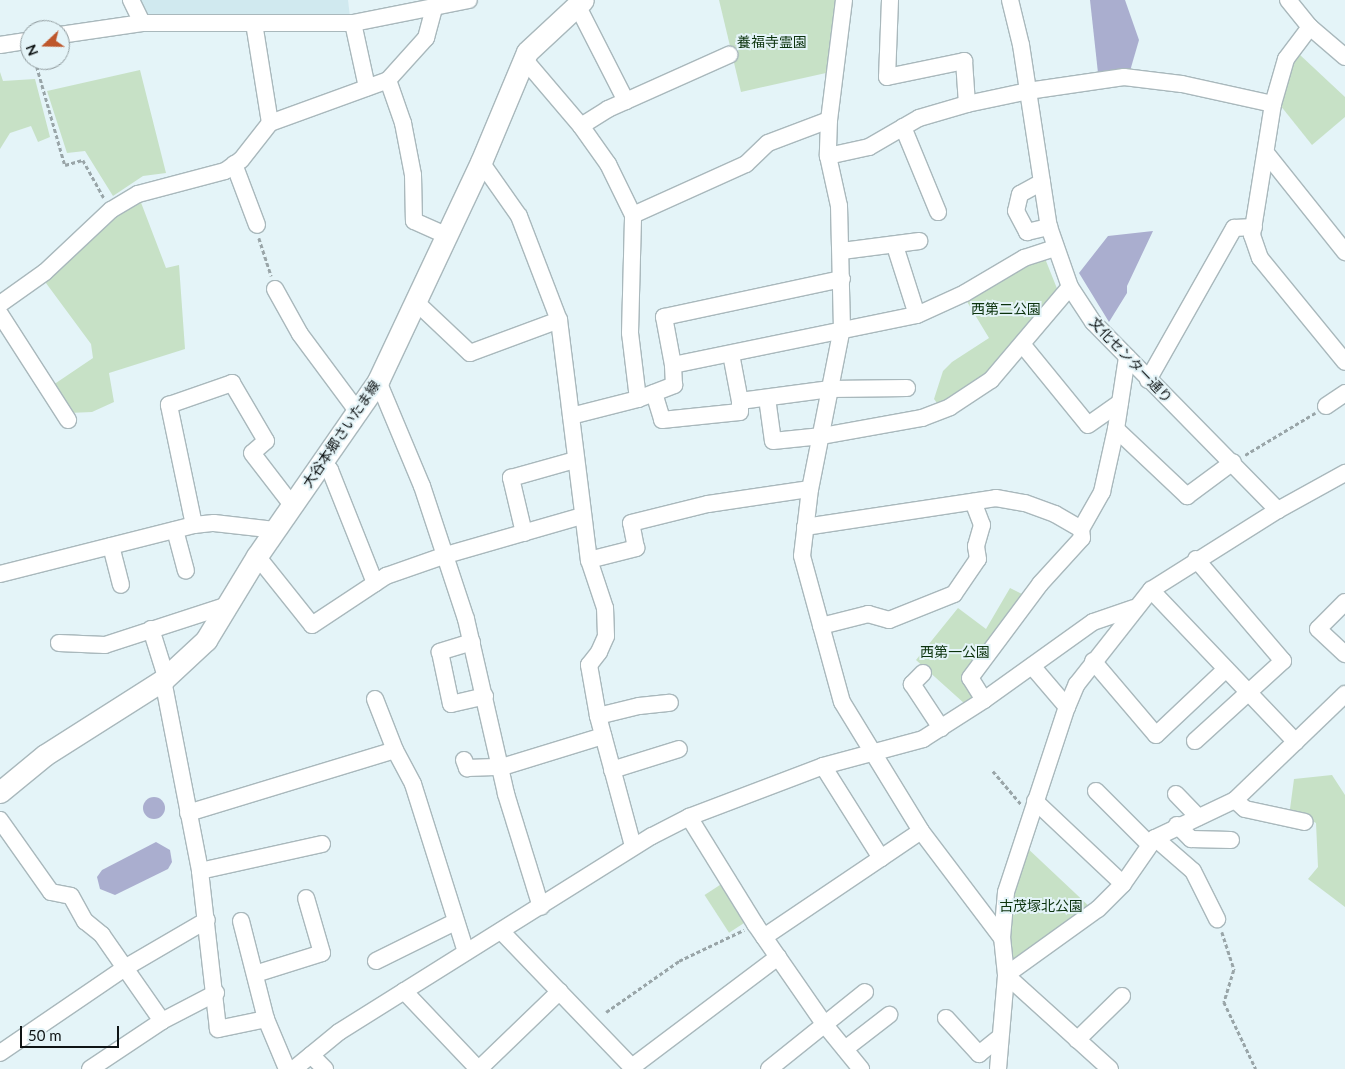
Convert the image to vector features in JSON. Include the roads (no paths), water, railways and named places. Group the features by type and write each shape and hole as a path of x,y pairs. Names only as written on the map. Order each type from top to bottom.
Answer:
{"main road":[{"name":"大谷本郷さいたま線","path":"0,792 45,755 164,679 206,640 292,504 378,381 448,236 481,162 526,52 580,3"}],"street":[{"path":"132,0 142,23"},
{"path":"70,33 142,23 353,23 469,0"},
{"path":"844,0 829,120 828,156 839,206 842,251 842,328 810,489 802,556 842,702 921,831 1002,938"},
{"path":"890,0 887,77 964,61 967,104"},
{"name":"文化センター通り","path":"1010,0 1017,23 1049,227 1054,248 1070,288 1093,322 1148,380 1233,462 1278,510"},
{"path":"580,3 626,101"},
{"path":"1296,3 1310,27 1345,57"},
{"path":"0,304 45,272 111,210 138,194 207,177 234,164 270,123 388,80 426,38 434,8"},
{"path":"254,23 270,123"},
{"path":"353,23 368,87"},
{"path":"1310,27 1286,59 1273,104 1252,235 1260,258 1345,362"},
{"path":"0,45 20,42"},
{"path":"582,126 626,101 729,55"},
{"path":"524,59 582,126 608,164 632,215 630,333 638,399"},
{"path":"828,156 869,147 919,118 967,104 1028,91 1124,77 1182,84 1273,104"},
{"path":"388,80 403,123 413,175 414,221 448,236"},
{"path":"632,215 746,164 768,143 829,120"},
{"path":"903,127 938,212"},
{"path":"1266,153 1345,252"},
{"path":"481,162 519,216 559,320 582,516 589,560 604,608 606,636 599,652 589,664 598,716 633,846"},
{"path":"234,164 257,225"},
{"path":"1042,182 1020,194 1016,211 1027,232 1049,227"},
{"path":"1148,380 1234,228 1254,227"},
{"path":"842,251 895,246 920,240"},
{"path":"895,246 916,315"},
{"path":"673,365 731,354 842,328 916,315 965,294 1024,258 1054,248"},
{"path":"571,416 638,399 674,385 673,365 664,317 842,279"},
{"path":"767,398 773,441 822,436 922,418 950,407 991,380 1070,288"},
{"path":"274,290 300,334 358,412"},
{"path":"417,302 470,353 559,320"},
{"path":"0,314 68,420"},
{"path":"1022,344 1088,425 1120,403"},
{"path":"654,394 662,420 740,412 740,401 731,354"},
{"path":"984,700 970,678 1040,584 1082,538 1081,529 1102,492 1116,429 1127,357"},
{"path":"378,381 422,486 446,555 472,642 502,767 506,794 541,907"},
{"path":"194,525 169,405 232,383 266,441 252,453 292,504"},
{"path":"740,401 830,389 907,388"},
{"path":"1326,406 1345,394"},
{"path":"1116,429 1187,496 1233,462"},
{"path":"524,533 511,478 575,460"},
{"path":"322,462 330,470 375,583"},
{"path":"998,1069 999,1038 1006,975 1002,938 1006,892 1066,707 1093,661 1134,608 1151,590 1196,559 1345,473"},
{"path":"589,560 636,548 631,523 708,504 810,489"},
{"path":"805,527 996,498 1025,503 1055,514 1081,529"},
{"path":"821,626 868,614 889,620 954,594 978,559 976,546 982,526 973,502"},
{"path":"258,556 312,625 386,576 446,555 582,516"},
{"path":"0,574 194,525 214,523 275,530"},
{"path":"175,530 186,571"},
{"path":"111,546 121,585"},
{"path":"1195,741 1284,661 1196,559"},
{"path":"1151,590 1296,742"},
{"path":"1345,602 1318,629 1345,654"},
{"path":"59,643 105,645 228,605"},
{"path":"294,1069 311,1055 404,991 541,907 633,846 689,817 823,766 923,738 984,700 1093,622 1134,608"},
{"path":"151,629 164,679 200,871 216,993 218,1029 266,1019"},
{"path":"472,642 440,652 451,704 485,696"},
{"path":"1093,661 1156,736 1226,669"},
{"path":"1032,666 1066,707"},
{"path":"923,673 912,684 941,728"},
{"path":"1006,975 1098,909 1123,884 1153,842 1177,825 1198,818 1234,800 1345,694"},
{"path":"375,700 395,750 413,784 466,952"},
{"path":"598,716 639,706 670,703"},
{"path":"464,760 467,768 502,767 603,736"},
{"path":"612,770 679,749"},
{"path":"188,813 395,750"},
{"path":"823,766 881,858"},
{"path":"1096,791 1153,842 1193,871 1218,918"},
{"path":"1176,794 1198,818"},
{"path":"1234,800 1245,809 1305,822"},
{"path":"1033,809 1123,884"},
{"path":"689,817 759,931 825,1025 861,1069"},
{"path":"0,820 51,892 71,896 85,921 102,935 123,969 162,1021"},
{"path":"1177,825 1191,839 1231,840"},
{"path":"759,931 881,858 921,831"},
{"path":"200,871 322,844"},
{"path":"255,974 322,953 306,898"},
{"path":"0,1053 123,969 207,920"},
{"path":"241,921 266,1019 287,1069"},
{"path":"376,961 455,922"},
{"path":"501,931 633,1068 778,957"},
{"path":"1006,975 1110,1069"},
{"path":"404,991 478,1069 560,991"},
{"path":"769,1069 865,992"},
{"path":"90,1069 162,1021 216,993"},
{"path":"1077,1040 1122,996"},
{"path":"845,1049 889,1015"},
{"path":"946,1018 979,1054 999,1038"},
{"path":"311,1055 325,1069"}],"water":[{"path":"1090,0 1125,0 1139,40 1130,71 1098,73"},
{"path":"1153,231 1127,286 1127,293 1109,322 1079,273 1108,236"},
{"path":"154,797 162,800 165,808 162,816 154,819 146,816 143,808 146,800"},
{"path":"156,842 170,850 172,862 168,869 115,895 100,889 97,877 102,870"}],"park label":[{"name":"養福寺霊園","path":"772,42"},
{"name":"西第二公園","path":"1006,309"},
{"name":"西第一公園","path":"955,652"},
{"name":"古茂塚北公園","path":"1041,906"}]}
